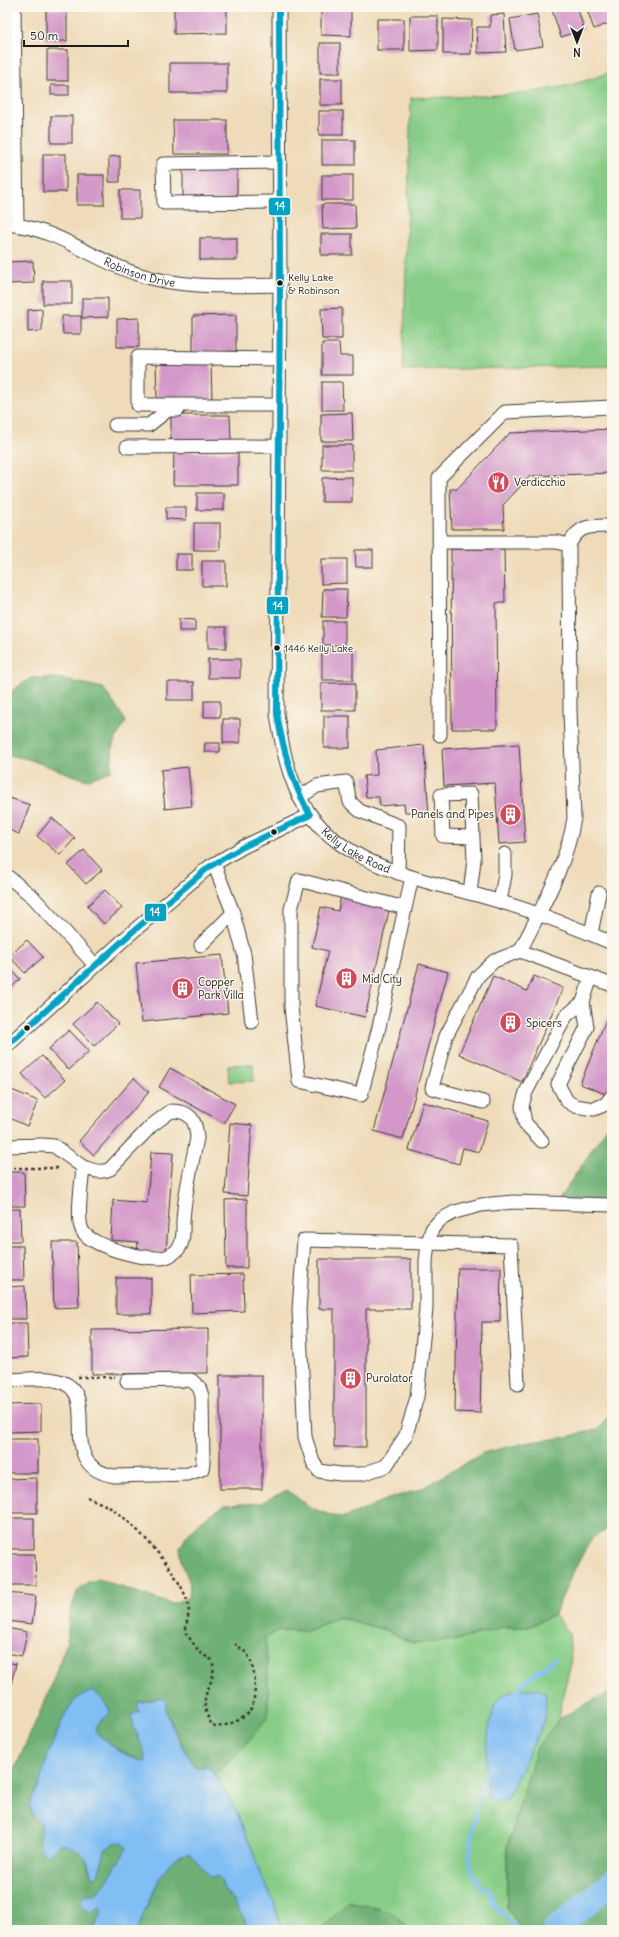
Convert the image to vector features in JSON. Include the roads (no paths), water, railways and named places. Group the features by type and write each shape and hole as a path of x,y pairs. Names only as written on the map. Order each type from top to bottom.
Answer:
{"street":[{"path":"12,224 11,85 14,7"},
{"name":"Kelly Lake Road","path":"279,7 280,285 277,714 283,751 300,797 310,814 334,838 375,865 398,873 539,913 612,943"},
{"path":"280,162 163,164 164,203 280,202"},
{"name":"Robinson Drive","path":"12,224 40,229 118,267 159,280 197,284 280,285"},
{"path":"279,359 138,357 138,405 279,407"},
{"path":"115,425 149,425 168,410 279,407"},
{"path":"440,735 439,478 505,412 612,408"},
{"path":"127,447 279,446"},
{"path":"520,951 561,867 573,829 574,818 570,711 569,545 576,533 581,528 612,526"},
{"path":"440,542 558,542 569,545"},
{"path":"300,797 317,786 346,782 350,802 360,811 399,826 398,873"},
{"path":"7,1046 95,965 179,891 214,864 243,847 310,814"},
{"path":"470,893 474,860 473,837"},
{"path":"500,901 505,875 505,854"},
{"path":"214,864 233,914 244,954 252,1022"},
{"path":"7,876 33,897 95,965"},
{"path":"405,908 299,880 291,909 290,1007 299,1081 361,1095 379,1027 412,877"},
{"path":"591,934 599,893"},
{"path":"201,945 233,914"},
{"path":"483,1102 432,1088 446,1036 478,976 494,961 520,951 612,985"},
{"path":"591,977 583,1002 587,1027 558,1084 567,1101 574,1106 594,1109 606,1104 612,1096"},
{"path":"542,1141 526,1123 522,1106 526,1092 566,1016 583,1002"},
{"path":"7,1146 54,1146 84,1167 98,1172 104,1172 110,1169 151,1126 166,1113 171,1111 188,1113 197,1127 197,1138 185,1202 180,1247 165,1257 135,1255 100,1246 91,1240 83,1232 80,1223 84,1167"},
{"path":"518,1384 511,1245 428,1243 304,1240 299,1310 305,1437 313,1462 319,1471 340,1474 362,1474 386,1466 406,1436 417,1397 426,1309 426,1261 428,1243 432,1229 440,1220 454,1212 481,1206 513,1202 612,1205"},
{"path":"7,1380 49,1379 61,1381 73,1389 79,1400 83,1454 86,1463 95,1470 115,1476 188,1474 202,1469 202,1396 199,1388 191,1380 121,1379"}],"water":[{"path":"517,1689 538,1689 546,1693 545,1720 506,1800 489,1800 487,1791 486,1763 492,1717 496,1705 501,1697"},
{"path":"92,1691 106,1703 110,1713 97,1725 95,1731 127,1755 146,1761 131,1715 140,1712 137,1707 139,1702 165,1699 168,1716 186,1753 196,1767 207,1767 215,1774 236,1811 251,1846 260,1874 275,1903 276,1911 282,1926 294,1921 307,1930 250,1930 233,1900 224,1890 222,1881 218,1877 210,1877 190,1853 176,1857 167,1866 152,1893 137,1930 93,1930 103,1911 100,1907 91,1912 81,1907 81,1901 85,1895 97,1893 105,1884 127,1848 123,1843 116,1842 105,1850 98,1876 93,1877 89,1864 78,1850 67,1845 60,1844 47,1855 39,1849 42,1825 33,1815 29,1805 39,1786 46,1760 65,1714 76,1699"}],"waterway":[{"path":"516,1692 523,1683 555,1659"},
{"path":"489,1765 482,1786 472,1832 470,1859 471,1868 481,1887 490,1890 493,1904 519,1930"},
{"path":"555,1930 612,1882"}],"place":[{"name":"Kelly Lake & Robinson","path":"280,283"},
{"name":"Verdicchio","path":"498,482"},
{"name":"1446 Kelly Lake","path":"277,648"},
{"name":"Panels and Pipes","path":"510,814"},
{"name":"Mid City","path":"347,979"},
{"name":"Copper Park Villa","path":"182,988"},
{"name":"Spicers","path":"510,1023"},
{"name":"Purolator","path":"350,1378"}]}
